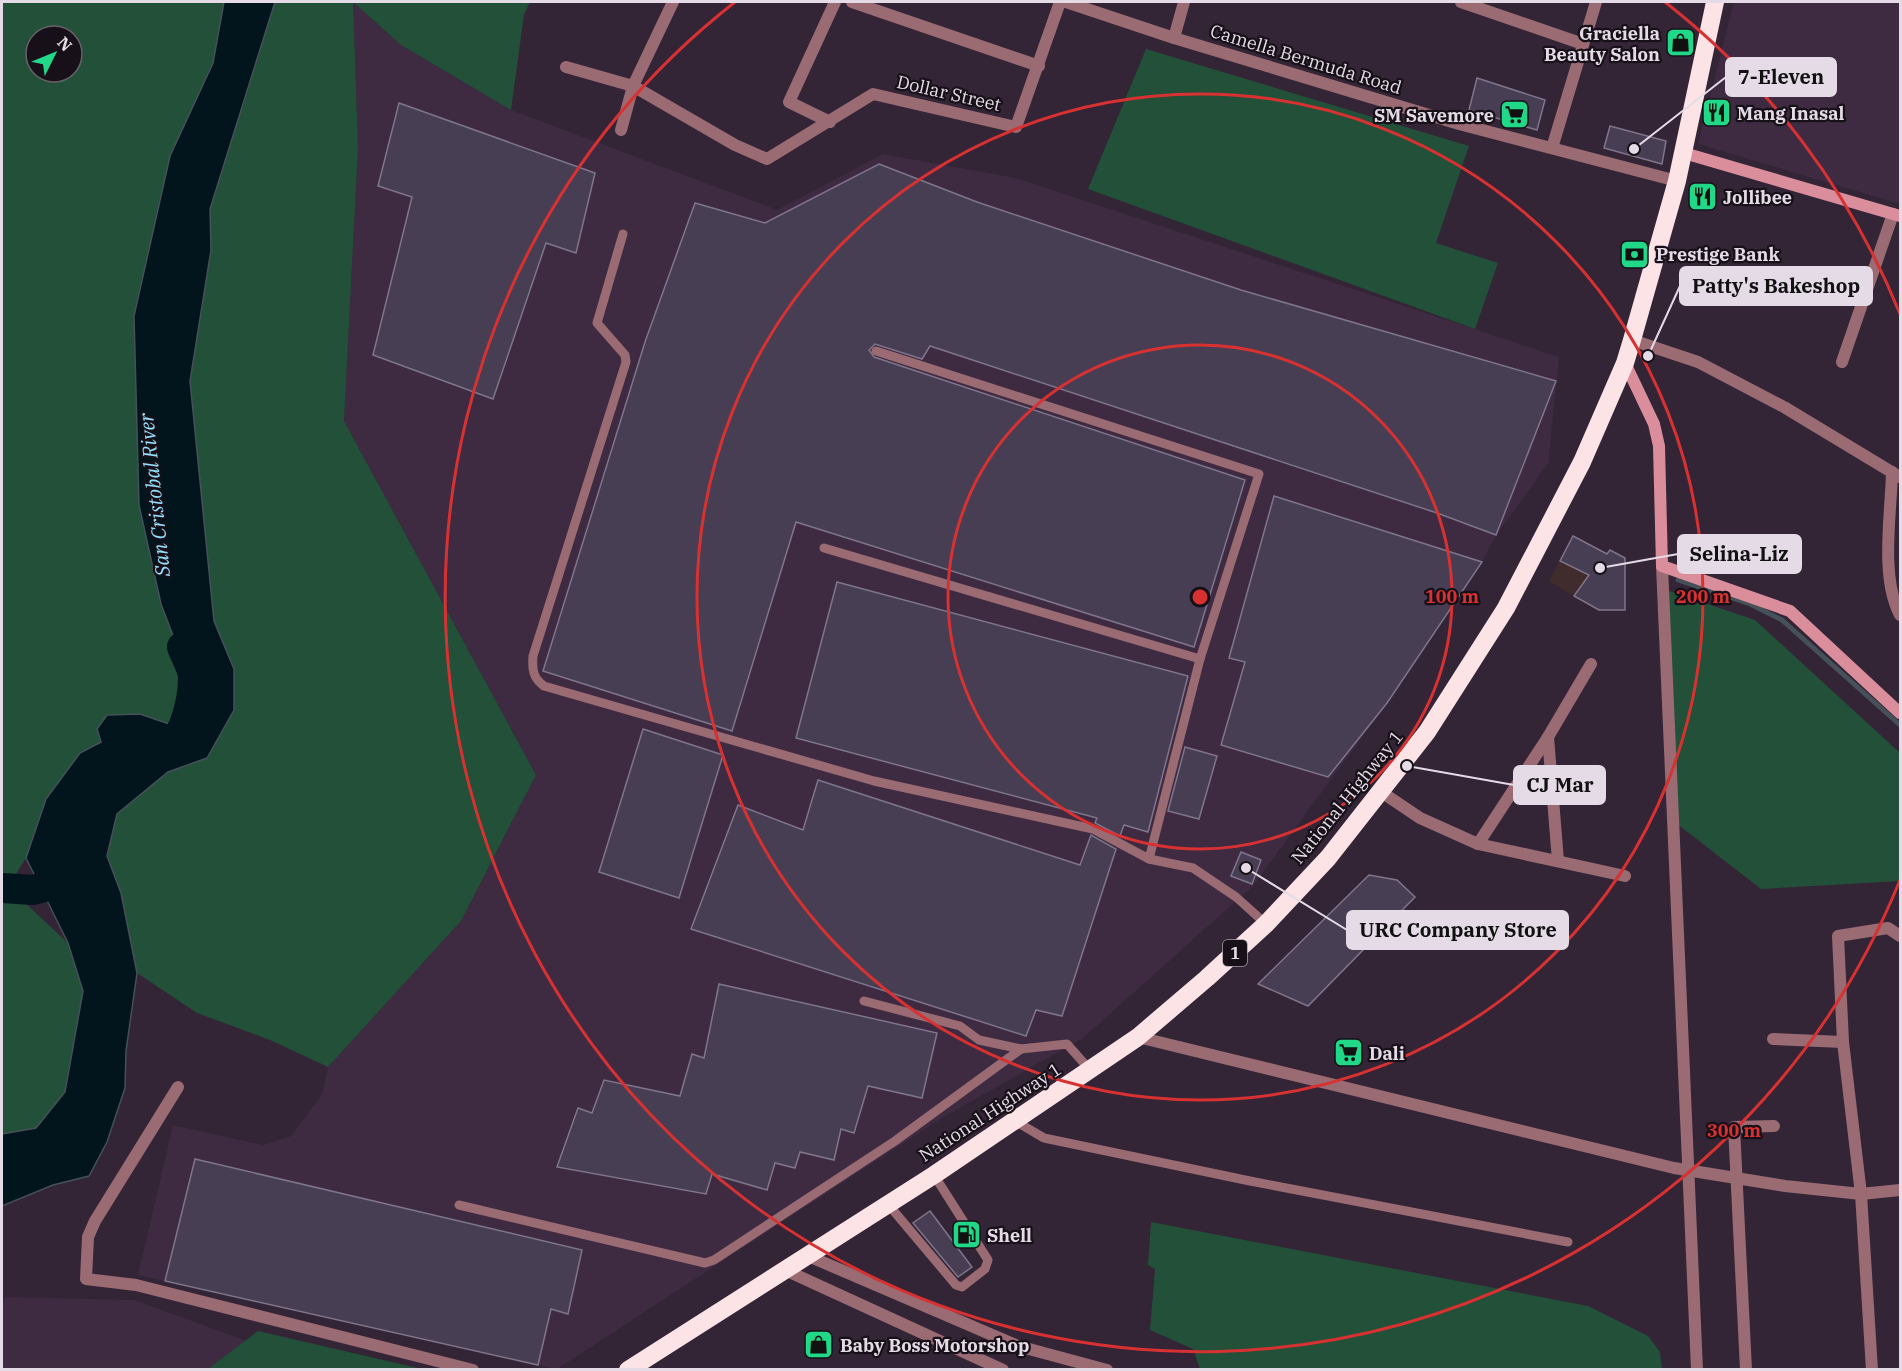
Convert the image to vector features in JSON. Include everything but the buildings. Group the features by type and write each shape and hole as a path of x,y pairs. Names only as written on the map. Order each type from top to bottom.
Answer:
{"highway":[{"name":"National Highway 1","path":"628,1370 783,1269 934,1175 1138,1037 1208,978 1266,924 1328,858 1427,732 1506,608 1582,462 1625,363 1632,340 1677,182 1715,2"}],"street":[{"path":"621,129 633,86 673,2"},
{"path":"830,122 789,102 835,2"},
{"path":"852,2 1039,66"},
{"name":"Dollar Street","path":"566,67 633,86 735,145 767,159 873,94 1016,127 1060,2"},
{"name":"Camella Bermuda Road","path":"1066,2 1174,38 1459,124 1677,182"},
{"path":"1174,38 1184,2"},
{"path":"1461,2 1498,7 1583,44"},
{"path":"1552,148 1596,2"},
{"path":"1684,153 1897,215 1842,362"},
{"path":"1632,340 1698,363 1784,407 1896,475 1889,579 1894,602 1900,615"},
{"path":"1625,363 1654,424 1659,446 1662,566 1697,1370"},
{"path":"1662,566 1790,611 1900,713"},
{"path":"1478,844 1548,737 1591,664"},
{"path":"1548,737 1558,861"},
{"path":"1380,791 1420,818 1478,844 1625,876"},
{"path":"1872,1370 1861,1194 1843,1042 1838,936 1888,928 1900,936"},
{"path":"1138,1037 1687,1170 1861,1194 1900,1190"},
{"path":"1773,1039 1843,1042"},
{"path":"178,1087 95,1221 88,1237 86,1279 136,1285 473,1370"},
{"path":"1746,1370 1734,1127 1774,1126"},
{"path":"806,1255 1018,1346 1107,1370"},
{"path":"783,1269 1003,1370"}],"lane":[{"path":"623,234 597,323 625,355 626,362 533,656 532,670 537,680 544,686 874,781 1093,829 1149,859 1193,868 1236,897 1266,924"},
{"path":"876,351 1259,474 1200,659 1149,859"},
{"path":"824,548 1200,659"},
{"path":"864,1001 960,1026 979,1040 1021,1049 1067,1044 1090,1070"},
{"path":"459,1205 705,1263 714,1260 895,1142 1021,1049"},
{"path":"1015,1121 1044,1138 1250,1181 1568,1242"},
{"path":"887,1203 956,1285 962,1287 985,1269 987,1260 934,1175"}],"shaded area":[{"path":"353,2 401,45 511,110 777,210 883,154 1016,178 1559,357 1548,464 1496,535 1482,562 1387,703 1253,886 1083,1038 942,1118 557,1369 138,1275 173,1125 263,1145 291,1136 322,1095 328,1067 461,921 536,775 344,421 358,148"},
{"path":"1734,2 1900,2 1900,204 1698,144"},
{"path":"1573,536 1607,554 1610,550 1625,558 1625,610 1596,610 1549,581"},
{"path":"8,1297 134,1300 247,1341 208,1369 2,1370 2,1299"}],"green space":[{"path":"2,2 224,2 139,505 161,604 196,696 191,717 172,725 140,714 101,742 80,753 46,799 26,858 8,887 68,943 83,991 65,1092 36,1128 2,1134"},
{"path":"275,2 353,2 358,148 344,421 536,775 461,921 328,1067 270,1040 197,1013 137,973 121,893 107,856 117,814 168,772 207,758 234,669 214,621 190,381 211,250 210,209"},
{"path":"353,2 530,2 524,15 511,110 401,45"},
{"path":"1146,49 1469,146 1436,243 1498,263 1475,329 1088,189"},
{"path":"1666,590 1755,620 1900,753 1900,881 1761,889 1672,820"},
{"path":"1151,1222 1588,1306 1648,1336 1660,1352 1662,1369 1200,1369 1193,1349 1150,1330 1155,1269 1148,1265"},
{"path":"258,1331 422,1369 208,1369"}],"water":[{"path":"224,2 275,2 210,209 211,250 190,381 214,621 234,669 234,710 207,758 168,772 117,814 107,856 121,893 137,973 126,1051 125,1088 107,1142 89,1176 53,1185 2,1206 2,1134 36,1128 65,1092 83,991 68,943 26,858 46,799 80,753 101,742 97,729 107,715 140,714 172,725 191,717 196,696 161,604 139,505 134,316 170,156 213,63"}],"waterway":[{"path":"1678,580 1750,604 1782,620 1900,725"},
{"name":"San Cristobal River","path":"161,750 169,747 176,740 189,709 193,674 182,647"},
{"path":"2,888 33,890 59,883"}],"place":[{"name":"Graciella Beauty Salon","path":"1681,43"},
{"name":"Mang Inasal","path":"1716,113"},
{"name":"SM Savemore","path":"1515,115"},
{"name":"7-Eleven","path":"1634,149"},
{"name":"Jollibee","path":"1702,197"},
{"name":"Prestige Bank","path":"1635,254"},
{"name":"Patty's Bakeshop","path":"1648,356"},
{"name":"Selina-Liz","path":"1600,568"},
{"name":"CJ Mar","path":"1407,766"},
{"name":"URC Company Store","path":"1246,868"},
{"name":"Dali","path":"1348,1053"},
{"name":"Shell","path":"966,1235"},
{"name":"Baby Boss Motorshop","path":"819,1345"}]}
